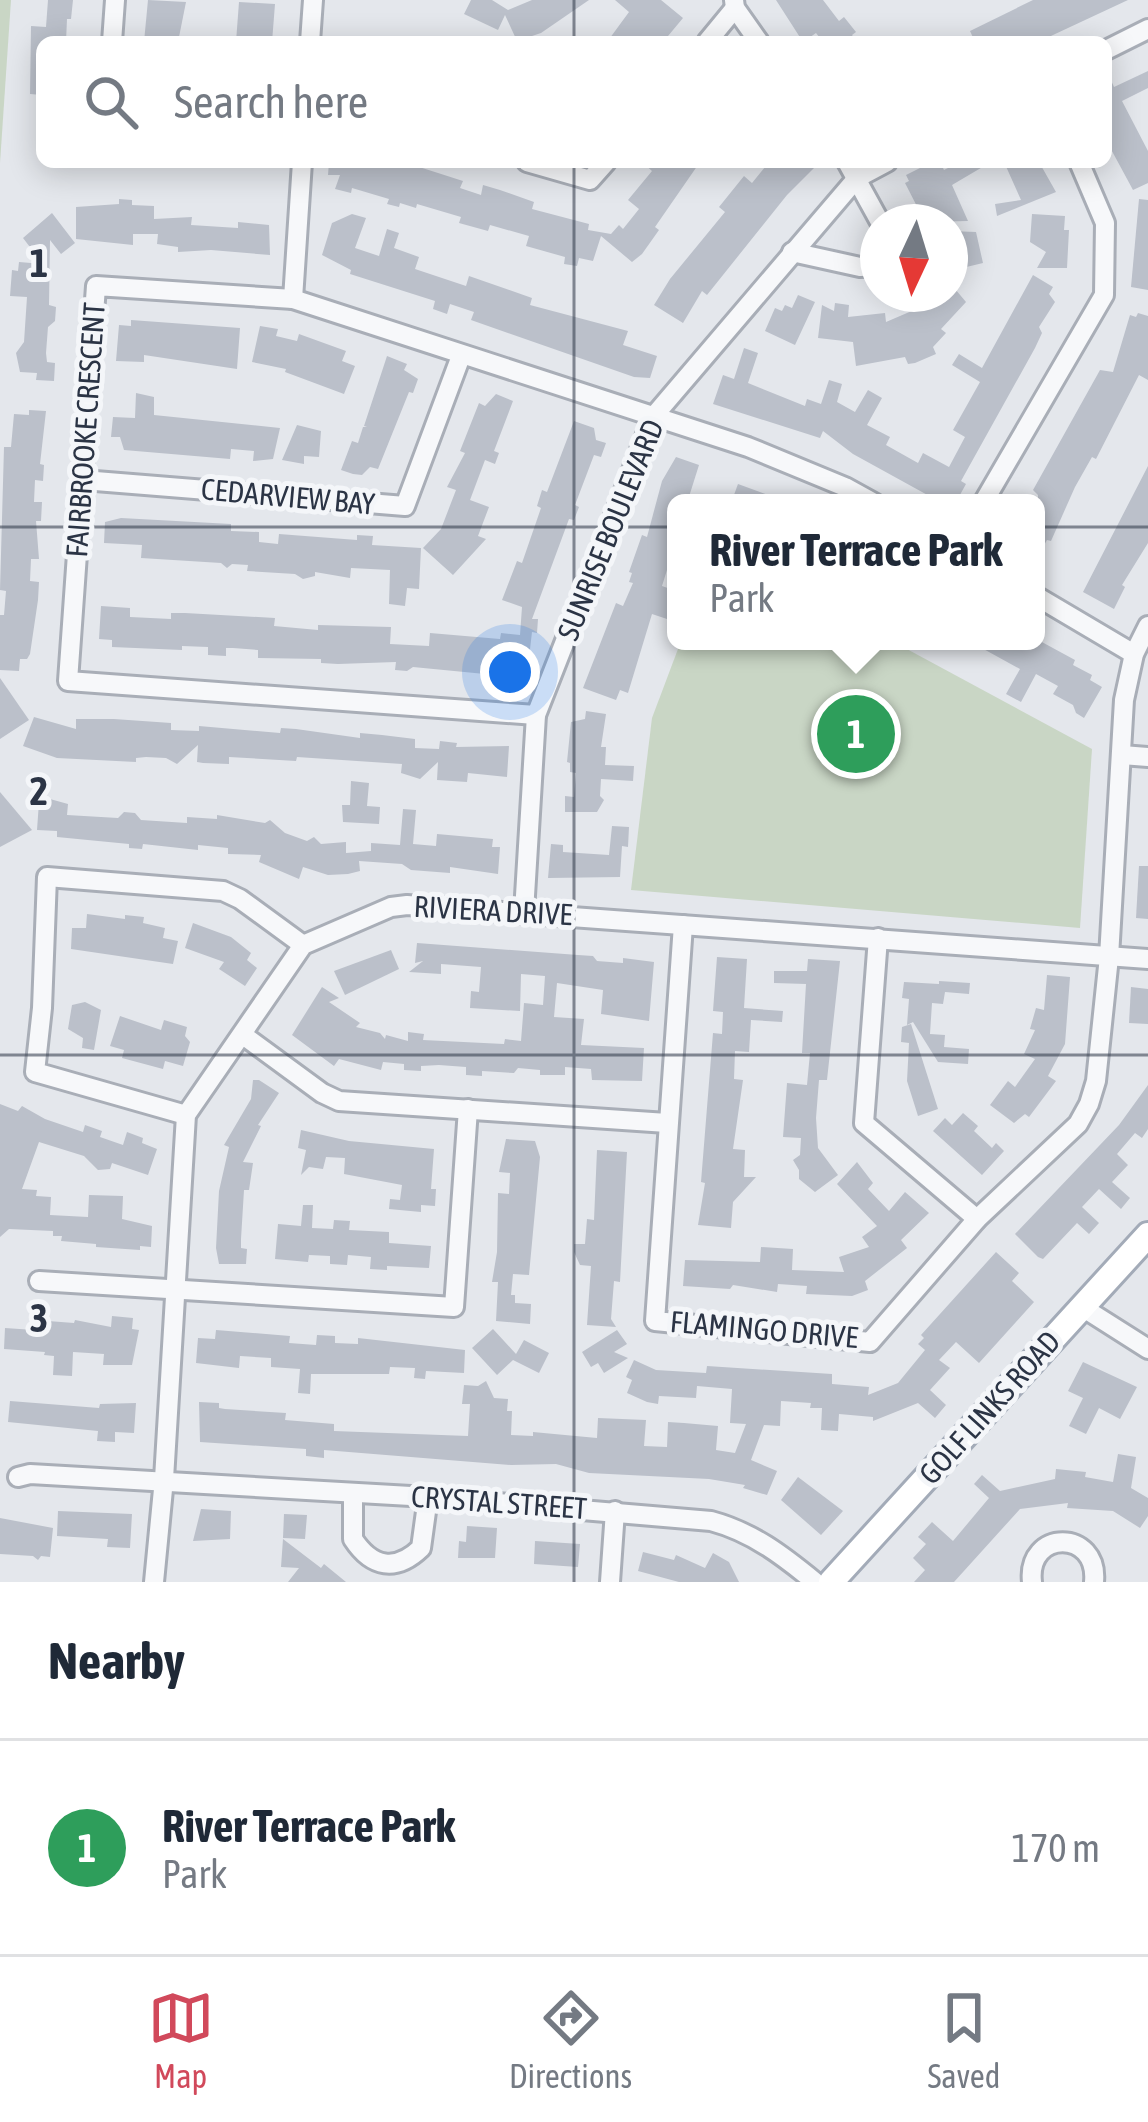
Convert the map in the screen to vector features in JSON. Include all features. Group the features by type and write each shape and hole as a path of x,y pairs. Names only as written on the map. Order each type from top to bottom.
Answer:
{"main road":[{"name":"GOLF LINKS ROAD","path":"831,1582 1148,1235"}],"street":[{"path":"112,36 115,0"},
{"path":"310,36 313,0"},
{"path":"710,36 734,4 754,36"},
{"path":"1112,47 1148,28"},
{"path":"293,298 302,168"},
{"path":"548,168 590,180 601,168"},
{"path":"988,494 1104,295 1106,223 1082,168"},
{"path":"852,170 870,204"},
{"name":"SUNRISE BOULEVARD","path":"524,912 536,715 653,417 792,252 852,170"},
{"path":"792,252 860,266"},
{"name":"FAIRBROOKE CRESCENT","path":"536,715 68,681 95,286 293,298 748,447 858,494"},
{"name":"CEDARVIEW BAY","path":"83,480 405,506 461,356"},
{"path":"1045,601 1134,654"},
{"name":"FLAMINGO DRIVE","path":"683,925 655,1321 870,1342 977,1219 1078,1124 1089,1103 1096,1081 1109,957 1124,700 1134,654 1148,626"},
{"path":"1122,755 1148,757"},
{"path":"154,1582 186,1115 303,945 240,898 223,891 47,877 42,1008 34,1072 186,1115"},
{"name":"RIVIERA DRIVE","path":"303,945 399,905 1148,959"},
{"path":"878,938 864,1124 977,1219"},
{"path":"243,1035 339,1101 667,1124"},
{"path":"39,1281 454,1307 468,1109"},
{"path":"1082,1307 1148,1349"},
{"name":"CRYSTAL STREET","path":"18,1477 164,1479 711,1521 739,1529 772,1548 815,1582"},
{"path":"352,1493 353,1539 373,1561 390,1566 421,1548 428,1498"},
{"path":"610,1582 615,1511"},
{"path":"1025,1580 1044,1548 1064,1542 1090,1556 1094,1582"}],"green space":[{"path":"0,0 11,0 0,163"},
{"path":"678,650 909,650 1092,749 1080,928 631,890 652,718"}],"building":[{"path":"48,0 73,0 66,36 36,36 36,94 30,94 31,26 46,27"},
{"path":"148,0 186,2 179,36 145,36"},
{"path":"471,0 492,0 508,10 532,0 589,0 532,36 515,36 505,15 498,30 464,14"},
{"path":"615,0 661,0 683,18 668,36 611,36 629,12"},
{"path":"776,0 823,0 839,21 844,17 856,32 853,36 799,36"},
{"path":"1033,0 1128,0 1051,36 972,36 970,31"},
{"path":"239,2 275,4 272,36 236,36"},
{"path":"1148,71 1148,88 1122,101 1148,151 1148,183 1133,190 1112,151 1112,82 1114,87"},
{"path":"329,168 422,168 463,181 460,188 481,195 483,185 500,190 534,202 532,209 611,234 619,225 623,229 639,209 628,200 652,171 649,168 696,168 642,254 632,262 601,236 593,261 579,258 577,266 564,264 565,257 526,246 529,236 490,225 488,231 459,223 461,217 417,204 416,208 387,204 389,199 352,188 351,193 335,189 340,175 328,175"},
{"path":"764,168 814,168 707,295 702,291 683,323 654,305 725,212 719,207 744,176 752,183"},
{"path":"920,168 981,168 952,185 960,204 916,204 905,183 909,181 906,175"},
{"path":"1007,168 1042,168 1056,192 997,216 995,204 1021,200"},
{"path":"119,199 154,206 154,219 192,217 191,225 238,228 238,222 269,225 270,255 178,252 178,247 157,244 158,234 133,234 133,245 76,239 76,207 119,204"},
{"path":"1139,199 1148,200 1148,290 1131,287"},
{"path":"52,213 75,243 61,254 50,240 49,305 56,307 46,353 47,362 55,363 54,381 36,380 37,373 20,372 16,353 24,342 27,297 10,296 12,270 18,271 19,262 43,264 23,238"},
{"path":"352,214 366,218 355,248 379,256 387,229 399,233 394,248 419,257 415,269 466,286 469,276 532,298 530,305 628,331 623,345 657,356 650,378 634,377 471,320 474,312 450,304 447,314 433,309 435,301 350,274 351,270 322,255 332,223"},
{"path":"1032,214 1065,216 1067,268 1037,268 1046,252 1030,242"},
{"path":"968,232 976,232 983,263 968,267"},
{"path":"1033,275 1053,287 1049,294 1055,302 1039,327 1042,333 961,481 966,484 960,494 926,494 853,454 823,431 820,438 713,404 723,375 734,379 744,348 758,353 748,383 805,406 807,399 821,404 829,380 842,384 837,402 855,412 868,390 882,398 867,425 890,437 886,445 918,463 923,453 949,467 965,437 953,430 980,382 952,365 959,354 982,368"},
{"path":"798,295 815,302 795,345 765,331 775,308 792,308"},
{"path":"835,303 849,305 848,317 885,313 886,322 909,312 957,312 941,329 946,333 933,347 936,354 915,363 908,364 905,357 856,366 853,342 818,338 822,305 834,311"},
{"path":"1138,313 1148,316 1148,380 1139,375 1096,459 1092,457 1075,487 1051,541 1045,543 1045,494 1033,490 1100,370 1113,372 1130,315"},
{"path":"131,320 240,328 237,369 144,355 144,362 116,361 119,325 131,326"},
{"path":"260,326 278,329 276,336 297,341 299,334 346,351 342,361 355,366 344,394 286,369 252,362"},
{"path":"387,356 407,364 404,370 418,379 413,393 409,392 378,469 370,467 362,475 341,470 352,441 358,443 367,427"},
{"path":"136,393 154,397 154,415 280,428 273,459 253,461 254,451 231,449 230,459 124,450 120,437 111,437 113,417 135,418"},
{"path":"496,394 513,401 494,451 499,453 495,464 485,460 470,500 489,507 478,536 486,539 453,575 423,548 441,529 456,490 447,487 465,453 460,451 479,403 485,406"},
{"path":"29,410 46,411 40,464 44,465 43,481 35,480 34,502 42,502 41,521 36,521 39,559 31,559 30,581 39,582 38,600 30,654 20,659 19,671 0,670 0,615 4,615 6,591 0,590 4,447 11,447 14,414 29,415"},
{"path":"574,421 594,428 596,440 606,443 601,457 594,455 575,505 579,507 574,520 569,519 532,619 538,619 537,633 532,632 528,667 495,670 495,675 413,667 407,671 395,670 396,662 338,664 321,663 321,659 258,658 258,650 233,648 226,648 226,656 208,655 208,647 112,647 112,640 99,639 101,606 130,608 130,617 171,619 171,613 185,613 275,618 274,626 318,630 318,625 391,627 390,644 429,646 430,633 500,639 501,633 520,635 522,607 502,600 517,561 522,563 541,508 537,506 542,490 547,492"},
{"path":"297,425 321,431 319,457 304,456 304,464 282,460"},
{"path":"676,457 699,465 690,494 667,494 667,570 662,586 667,588 667,619 652,614 628,693 620,690 616,700 583,688 616,603 623,606 633,583 629,572 642,535 647,537 662,481"},
{"path":"1148,466 1148,543 1122,585 1114,609 1083,592"},
{"path":"738,484 765,494 734,494"},
{"path":"121,518 231,524 231,531 259,532 259,542 278,544 279,534 357,540 357,535 373,536 372,545 421,548 419,589 407,588 405,606 389,604 390,570 351,568 350,578 315,572 303,579 295,574 247,571 248,565 227,568 221,563 141,558 142,545 104,543 105,522"},
{"path":"1045,644 1075,660 1073,665 1102,687 1084,718 1053,694 1058,686 1036,674 1021,702 1006,694 1020,669 985,650 1045,650"},
{"path":"0,678 29,720 0,739"},
{"path":"586,711 606,714 601,747 606,747 605,765 634,766 633,781 601,779 604,800 597,812 565,812 565,796 574,797 576,773 570,772 567,762 571,722 585,719"},
{"path":"34,717 76,729 76,719 114,719 171,723 171,730 199,731 199,726 280,733 281,728 296,729 360,738 360,733 382,735 415,739 415,748 439,749 440,741 457,743 456,747 509,746 507,777 468,773 467,782 437,780 438,762 420,779 401,773 402,764 297,757 296,761 229,757 229,764 203,763 197,762 198,745 177,764 146,757 136,762 57,758 23,746"},
{"path":"351,781 369,783 367,806 380,807 379,824 343,822 342,805 350,805"},
{"path":"0,792 32,830 0,847"},
{"path":"50,799 68,804 67,815 118,818 124,812 135,813 141,820 187,823 187,817 217,819 217,815 270,820 285,833 307,841 314,837 321,844 346,842 346,853 371,851 371,843 400,845 403,809 416,810 413,844 436,846 437,834 493,839 492,847 500,847 498,874 450,867 450,873 411,870 402,864 359,861 360,871 348,874 328,875 303,867 299,879 259,862 261,855 228,854 228,848 143,844 142,849 57,837 57,831 37,830 39,802"},
{"path":"612,826 629,827 620,877 548,878 551,844 563,845 563,852 609,855"},
{"path":"1139,866 1148,866 1148,919 1136,918"},
{"path":"87,914 144,917 143,923 165,928 163,938 178,941 173,964 71,949 72,928 86,928"},
{"path":"193,923 231,937 251,953 247,960 257,968 245,986 219,969 224,962 185,948"},
{"path":"417,943 654,962 649,1021 601,1014 603,990 557,983 554,1017 584,1019 581,1045 644,1048 642,1081 592,1080 591,1069 565,1067 565,1075 540,1075 540,1070 518,1068 514,1073 482,1071 482,1076 466,1075 466,1067 439,1065 421,1066 421,1071 383,1062 381,1070 339,1059 334,1066 292,1035 322,987 339,998 329,1002 360,1023 356,1027 380,1033 385,1039 386,1035 408,1041 408,1032 424,1034 423,1040 521,1041 524,1003 543,1005 545,976 521,974 520,1011 470,1008 471,991 479,992 481,967 441,964 441,974 409,972 423,961 415,963"},
{"path":"391,950 399,969 345,995 334,971"},
{"path":"717,957 747,959 744,1008 783,1011 782,1022 751,1020 749,1052 735,1051 734,1079 743,1080 733,1149 745,1150 744,1177 756,1177 733,1202 731,1228 698,1225 705,1183 701,1182 713,1033 722,1034 723,1012 713,1011"},
{"path":"808,959 840,961 827,1080 819,1080 816,1118 818,1148 838,1175 815,1192 799,1179 793,1160 800,1155 801,1138 783,1137 787,1083 807,1085 810,1053 802,1053 806,984 774,983 774,971 807,971"},
{"path":"1047,975 1070,977 1065,1044 1048,1076 1056,1081 1029,1117 1025,1114 1014,1123 990,1105 1008,1081 1015,1087 1035,1059 1024,1054 1035,1030 1030,1029 1036,1008 1044,1010"},
{"path":"904,982 970,983 969,994 945,992 943,1004 932,1003 930,1034 945,1035 944,1047 969,1049 968,1064 938,1062 913,1022 907,1025 909,999 902,998"},
{"path":"1131,987 1148,989 1148,1024 1129,1023"},
{"path":"85,1002 101,1010 94,1050 82,1048 83,1038 68,1029 72,1005"},
{"path":"120,1016 161,1030 164,1020 187,1027 185,1036 190,1042 183,1066 165,1061 163,1069 122,1058 124,1050 110,1046"},
{"path":"911,1024 938,1109 918,1116 907,1081 909,1043 901,1042 902,1027"},
{"path":"253,1080 279,1093 258,1125 243,1162 253,1163 249,1190 244,1190 241,1248 247,1249 246,1264 219,1264 219,1191 229,1147 224,1145 251,1099"},
{"path":"1148,1085 1148,1129 1142,1138 1135,1133 1117,1154 1128,1165 1112,1182 1130,1198 1121,1209 1099,1189 1082,1207 1099,1223 1089,1234 1077,1223 1043,1259 1038,1257 1015,1234 1119,1125"},
{"path":"0,1104 18,1111 22,1106 83,1132 85,1125 102,1131 100,1137 123,1145 127,1132 157,1149 148,1175 112,1163 110,1169 98,1170 84,1156 39,1142 22,1189 51,1197 50,1215 88,1217 89,1195 123,1196 122,1219 152,1226 151,1247 96,1247 61,1241 62,1236 53,1236 53,1231 9,1229 0,1237"},
{"path":"963,1113 992,1148 996,1143 1004,1151 982,1175 933,1131 945,1118 952,1125"},
{"path":"301,1130 349,1141 434,1149 431,1189 436,1189 435,1206 421,1205 421,1212 389,1209 390,1199 400,1200 402,1185 344,1174 345,1158 326,1157 323,1169 309,1167 301,1175 306,1150 298,1148"},
{"path":"506,1139 535,1141 540,1157 529,1275 513,1274 511,1295 515,1303 531,1304 530,1324 496,1321 498,1282 492,1282 498,1193 509,1194 510,1173 499,1172"},
{"path":"597,1150 627,1152 620,1282 614,1281 611,1319 616,1327 587,1325 591,1266 580,1265 574,1252 574,1244 585,1244 587,1219 594,1220"},
{"path":"857,1162 873,1183 868,1189 889,1211 905,1192 929,1213 901,1240 907,1248 865,1281 868,1290 852,1296 806,1294 807,1286 778,1284 777,1292 733,1285 730,1289 683,1286 685,1260 760,1262 761,1247 793,1249 792,1270 844,1272 839,1257 869,1247 862,1237 877,1226 837,1184"},
{"path":"303,1205 313,1205 312,1228 333,1229 334,1220 350,1221 349,1230 389,1232 389,1243 431,1246 429,1268 370,1269 371,1257 348,1255 347,1265 330,1264 330,1256 309,1255 308,1262 275,1259 278,1224 301,1226"},
{"path":"996,1252 1019,1273 1012,1281 1034,1302 979,1363 956,1342 939,1360 950,1368 930,1390 946,1405 935,1418 918,1403 873,1421 873,1417 839,1414 838,1431 821,1430 822,1408 781,1401 780,1426 764,1425 751,1460 777,1471 767,1495 743,1488 745,1485 709,1479 589,1473 556,1464 511,1465 324,1450 324,1458 306,1456 306,1449 200,1442 199,1402 219,1403 225,1409 286,1413 285,1420 334,1424 334,1431 468,1436 470,1404 462,1404 464,1385 486,1381 494,1398 508,1399 511,1435 533,1436 533,1432 597,1438 598,1418 646,1420 644,1446 667,1447 668,1422 684,1423 718,1426 716,1450 735,1453 746,1424 730,1423 732,1389 697,1386 696,1398 659,1396 658,1404 647,1402 627,1393 632,1380 626,1377 634,1360 656,1370 706,1373 707,1366 832,1374 832,1384 869,1387 868,1395 898,1383 925,1350 918,1344 924,1338 921,1335"},
{"path":"112,1316 133,1318 132,1329 139,1330 132,1365 103,1365 104,1354 73,1352 72,1376 53,1375 54,1356 4,1349 5,1328 34,1330 35,1320 75,1320 111,1327"},
{"path":"493,1329 516,1354 524,1340 549,1353 539,1373 513,1360 497,1375 472,1348"},
{"path":"216,1330 290,1336 289,1343 316,1345 317,1335 335,1336 335,1343 358,1344 358,1338 465,1350 464,1373 426,1371 425,1379 414,1378 415,1368 390,1367 389,1374 311,1374 310,1394 298,1393 300,1369 271,1367 271,1358 240,1356 239,1368 196,1363 198,1338 215,1339"},
{"path":"617,1330 627,1344 614,1352 628,1358 604,1373 598,1363 591,1367 582,1352"},
{"path":"1083,1362 1137,1387 1120,1419 1099,1408 1086,1434 1069,1426 1083,1398 1068,1391"},
{"path":"10,1401 99,1408 100,1404 136,1403 134,1433 115,1432 115,1442 97,1441 98,1431 8,1422"},
{"path":"1118,1454 1136,1457 1131,1488 1148,1498 1148,1516 1140,1528 1113,1511 1067,1508 1068,1503 1020,1509 954,1582 914,1582 925,1570 913,1558 926,1544 918,1537 932,1522 953,1541 989,1498 974,1484 982,1475 1000,1491 1055,1479 1056,1469 1086,1472 1085,1477 1113,1482"},
{"path":"798,1477 843,1511 821,1535 781,1500"},
{"path":"201,1509 231,1511 230,1539 193,1541"},
{"path":"58,1511 132,1514 130,1548 107,1547 108,1539 57,1536"},
{"path":"284,1514 307,1515 305,1539 283,1538"},
{"path":"0,1518 53,1528 50,1557 38,1560 0,1554"},
{"path":"467,1526 497,1528 495,1558 458,1558 459,1541 466,1542"},
{"path":"283,1539 346,1582 288,1582 299,1568 281,1567"},
{"path":"535,1541 580,1544 578,1567 534,1564"},
{"path":"643,1552 674,1560 676,1555 705,1568 713,1553 729,1562 739,1582 679,1582 638,1571"}],"place":[{"name":"River Terrace Park","path":"856,734"}]}
